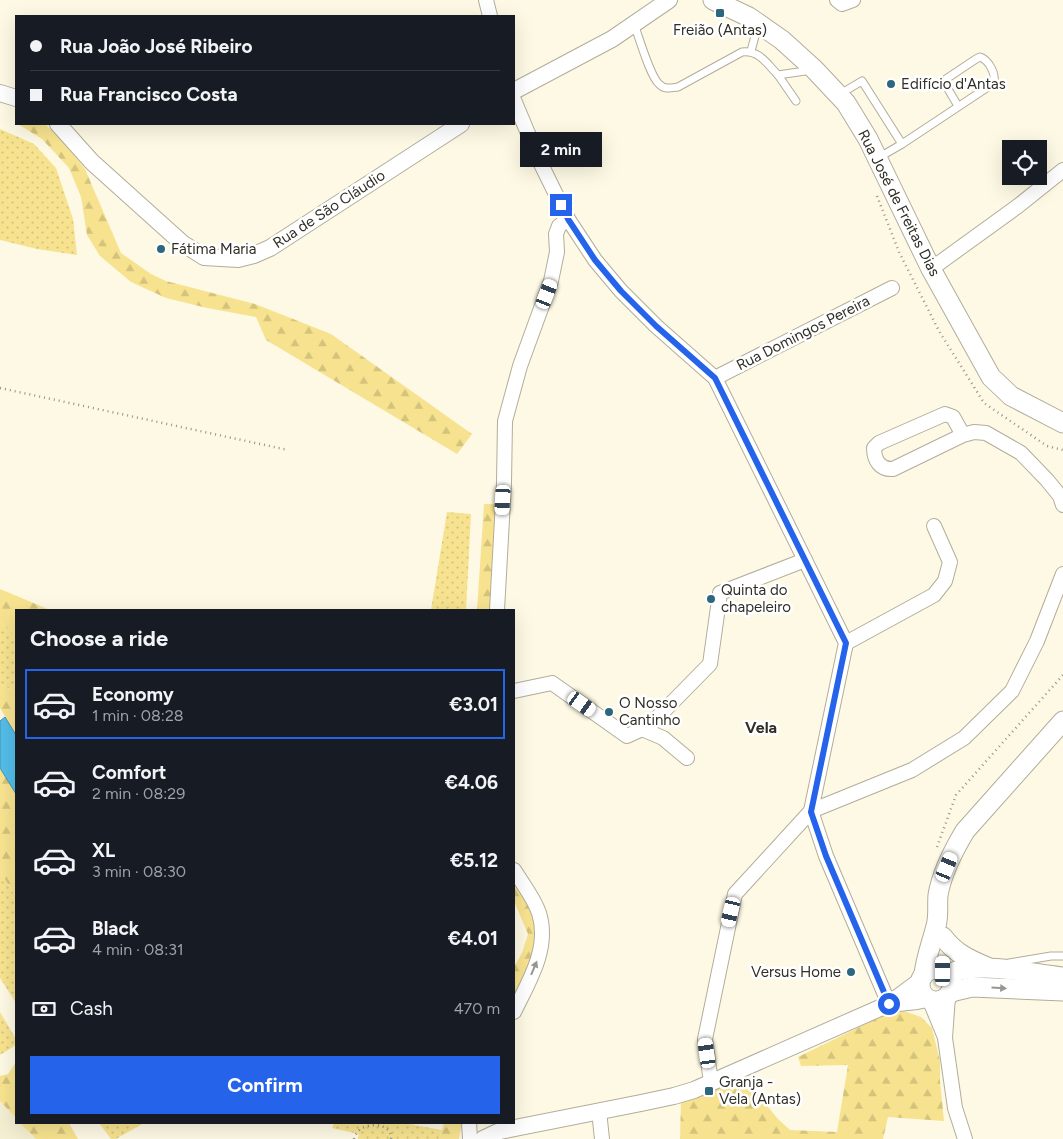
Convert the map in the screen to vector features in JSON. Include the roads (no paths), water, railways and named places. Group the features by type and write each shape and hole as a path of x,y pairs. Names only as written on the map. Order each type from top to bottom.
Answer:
{"main road":[{"name":"Rua José de Freitas Dias","path":"713,0 758,24 782,40 839,95 859,124 932,269 991,377 1012,396 1063,423"},
{"path":"941,989 938,896 942,880 954,851 966,832 1063,721"},
{"path":"940,931 951,948 963,957 994,968"},
{"path":"922,978 930,942 940,931"},
{"path":"941,989 957,971 994,968 1063,977"},
{"path":"922,978 933,969 941,989"},
{"path":"941,989 972,987 1063,991"}],"street":[{"path":"486,0 490,15"},
{"path":"515,90 612,39 668,0"},
{"path":"837,0 842,4 854,0"},
{"path":"0,93 15,98"},
{"path":"515,102 540,162 568,219 595,260 621,291 656,326 715,378 846,643 811,812 826,856 889,1004"},
{"name":"Rua de São Cláudio","path":"59,125 92,162 182,244 204,257 238,259 270,248 459,125"},
{"path":"932,269 1018,206 1063,170"},
{"path":"497,609 504,483 505,421 520,366 552,281 557,252 556,234 559,226 568,219"},
{"name":"Rua Domingos Pereira","path":"715,378 892,288"},
{"path":"963,435 953,417 945,414 879,443 874,448 874,457 887,470 893,469 963,435 974,432 986,433 1022,452 1048,480 1060,496 1063,506"},
{"path":"846,643 934,595 945,581 950,562 934,526"},
{"path":"515,691 552,683 627,736 649,726 710,664 720,593 804,560"},
{"path":"711,1082 705,1039 735,894 811,812 912,770 964,738 1012,691 1037,641 1063,574"},
{"path":"642,729 663,738 687,758"},
{"path":"515,872 538,912 543,932 540,954 515,1010"},
{"path":"483,1139 500,1131 674,1096 711,1082 889,1004 922,978"},
{"path":"889,1004 917,1001 941,989 945,1038 955,1108 965,1139"},
{"path":"599,1111 602,1139"},
{"path":"469,1124 470,1139"}],"lane":[{"path":"634,24 654,77 659,85 668,89 678,87 742,52 751,51 757,54 778,76 796,101"},
{"path":"751,51 758,24"},
{"path":"877,158 902,144 994,83 993,72 984,58 976,59 946,79 945,84 958,106"},
{"path":"778,76 814,69"},
{"path":"839,95 862,81 902,144"},
{"path":"994,968 1010,963 1051,956 1063,956"}],"water":[{"path":"5,717 15,733 15,792 0,768 0,721"}],"place":[{"name":"Freião (Antas)","path":"720,13"},
{"name":"Edifício d'Antas","path":"891,84"},
{"name":"Fátima Maria","path":"161,249"},
{"name":"Quinta do chapeleiro","path":"711,599"},
{"name":"O Nosso Cantinho","path":"609,712"},
{"name":"Versus Home","path":"851,972"},
{"name":"Granja - Vela (Antas)","path":"709,1091"}],"district":[{"name":"Vela","path":"761,727"}]}
